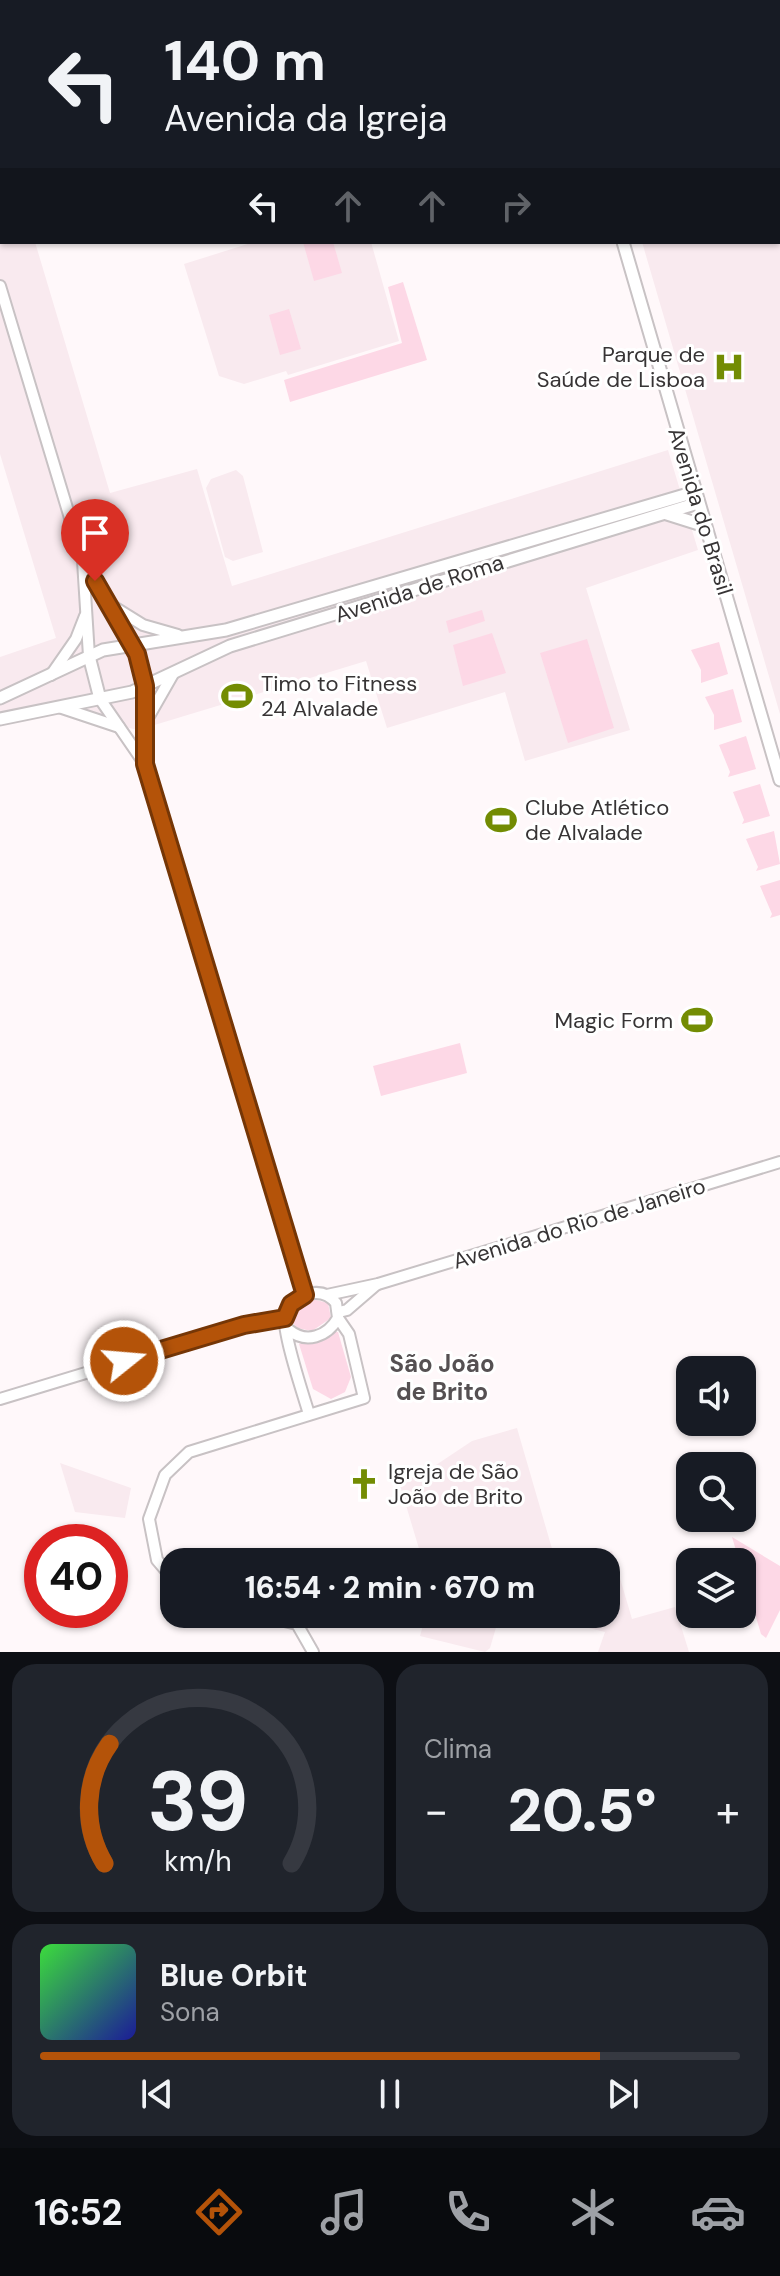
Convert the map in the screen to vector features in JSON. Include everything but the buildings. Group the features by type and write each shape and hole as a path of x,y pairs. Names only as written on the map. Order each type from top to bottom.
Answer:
{"main road":[{"name":"Avenida do Brasil","path":"624,244 780,780"},
{"name":"Avenida de Roma","path":"100,699 145,686 230,646 666,514 697,497"},
{"name":"Avenida de Roma","path":"89,656 132,643 226,630 697,497"},
{"path":"666,514 705,526"},
{"path":"338,598 342,614"},
{"path":"132,643 145,686"},
{"path":"0,698 89,656 100,699 0,719"}],"street":[{"path":"0,286 83,561 89,656"},
{"path":"83,561 132,643"},
{"path":"106,601 131,620 178,635"},
{"path":"50,677 76,639 87,606"},
{"path":"143,728 158,695 173,674"},
{"path":"145,686 145,764 305,1295"},
{"path":"100,699 145,764"},
{"path":"57,707 119,727"},
{"name":"Avenida do Rio de Janeiro","path":"327,1295 378,1284 780,1162"},
{"name":"Avenida do Rio de Janeiro","path":"338,1315 378,1284"},
{"path":"160,1564 149,1535 152,1503 165,1475 189,1452 364,1398 349,1334 338,1315 335,1300 327,1295 305,1295 291,1304 285,1318 290,1348 309,1414"},
{"path":"289,1330 303,1337 316,1336 328,1331 338,1315"},
{"path":"0,1399 244,1325 285,1318"},
{"path":"299,1628 313,1652"}],"shaded area":[{"path":"0,244 36,244 110,493 197,469 232,586 668,450 698,550 586,588 630,730 525,761 505,692 387,728 366,661 138,730 42,708 0,720 0,657 56,638 0,454"},
{"path":"248,244 372,244 399,341 288,375 286,371 244,384 219,376 184,264"},
{"path":"304,244 334,244 342,273 314,281"},
{"name":"Parque de Saúde de Lisboa","path":"643,244 780,244 780,714"},
{"path":"403,282 427,360 290,402 284,380 402,343 388,287"},
{"path":"289,309 301,349 280,355 269,315"},
{"path":"236,470 243,476 263,552 233,561 225,557 206,488 211,479"},
{"path":"482,610 485,621 449,633 446,621"},
{"path":"492,633 506,673 463,686 453,645"},
{"path":"587,639 614,728 568,743 540,653"},
{"path":"719,642 728,674 701,683 701,670 691,650"},
{"path":"733,689 742,722 714,730 714,715 705,697"},
{"path":"746,736 756,769 728,777 730,772 719,745"},
{"path":"760,784 770,816 742,824 744,820 733,792"},
{"path":"774,831 780,864 756,871 758,867 746,839"},
{"path":"780,880 780,915 770,918 772,914 760,886"},
{"path":"460,1043 467,1073 381,1096 373,1066"},
{"path":"312,1299 328,1303 331,1318 312,1331 297,1328 292,1322 293,1312"},
{"path":"338,1332 351,1377 345,1392 331,1399 313,1389 299,1344"},
{"path":"517,1428 552,1548 419,1548 399,1482 433,1467 472,1441"},
{"path":"60,1463 131,1488 125,1518 75,1512"},
{"path":"732,1537 750,1548 735,1548"},
{"path":"756,1552 780,1566 780,1610 766,1638 761,1634 756,1617"},
{"path":"620,1578 632,1619 675,1607 676,1628 682,1628 689,1652 598,1652 605,1632 589,1628 620,1628"},
{"path":"422,1628 496,1628 490,1648 485,1652 420,1636"}],"place":[{"name":"Parque de Saúde de Lisboa","path":"729,367"},
{"name":"Timo to Fitness 24 Alvalade","path":"237,696"},
{"name":"Clube Atlético de Alvalade","path":"501,820"},
{"name":"Magic Form","path":"697,1020"},
{"name":"Igreja de São João de Brito","path":"364,1484"}],"district":[{"name":"São João de Brito","path":"442,1378"}],"route":[{"path":"95,581 137,654 145,686 145,764 305,1295 291,1304 285,1318 244,1325 124,1361"}]}
